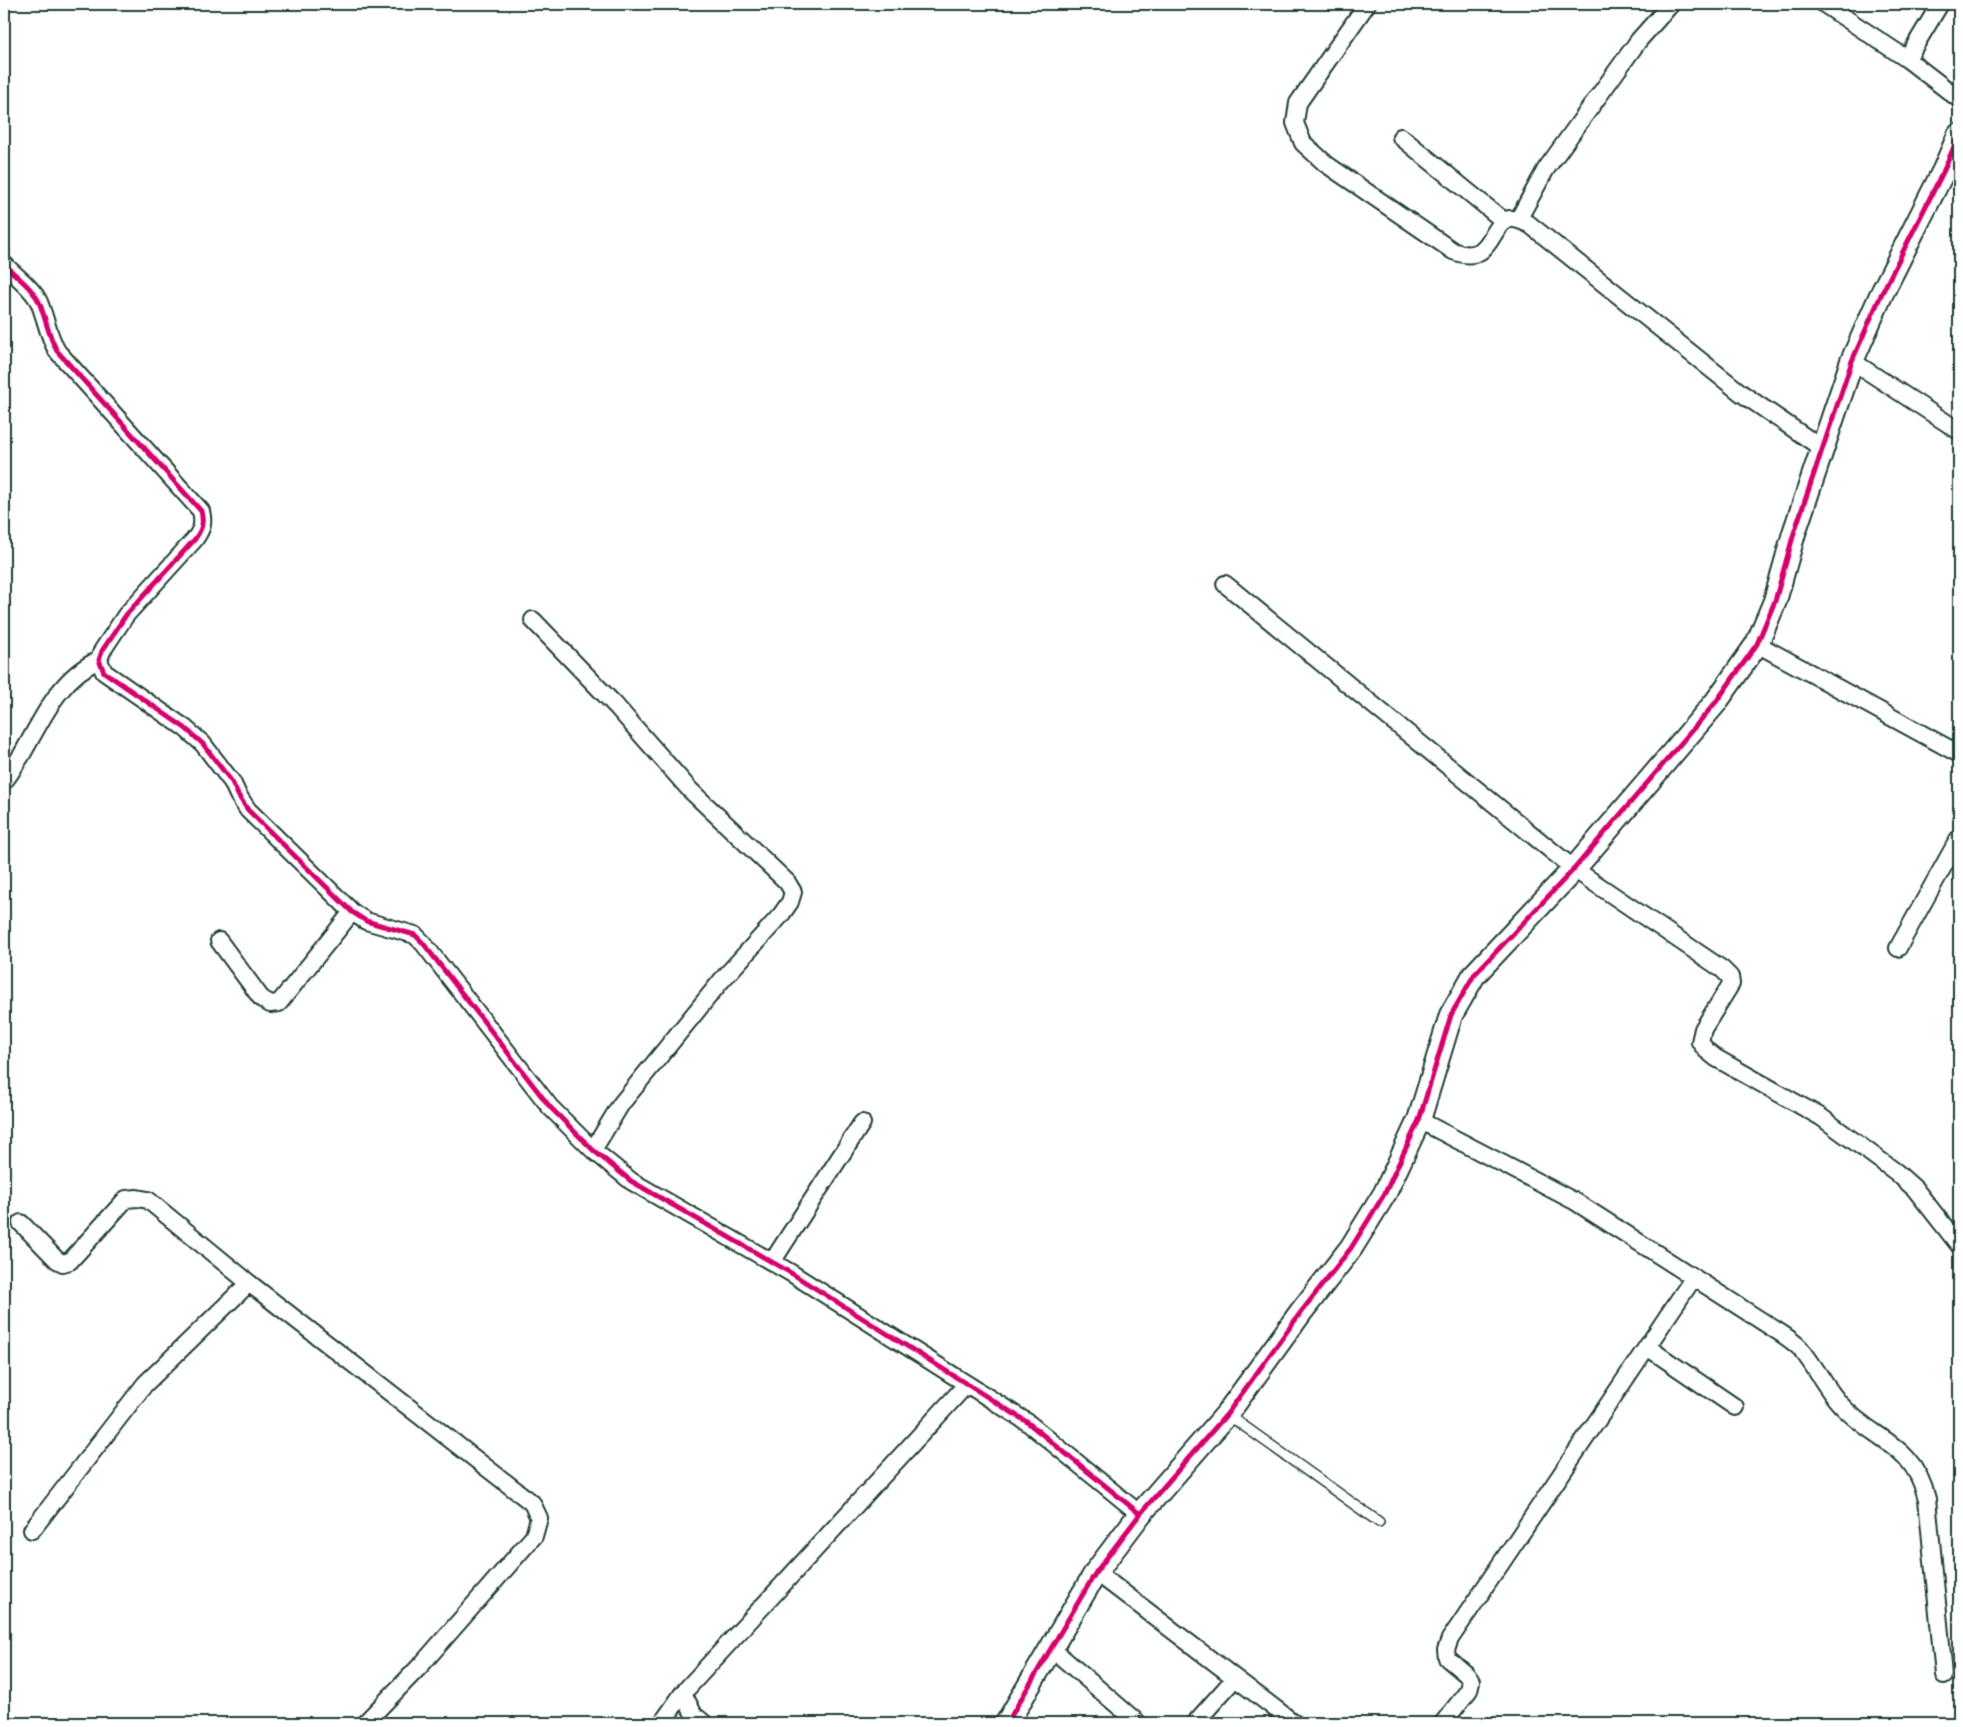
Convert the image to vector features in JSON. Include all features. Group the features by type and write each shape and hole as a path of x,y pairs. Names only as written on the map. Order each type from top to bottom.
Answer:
{"street":[{"path":"1367,4 1298,103 1295,123 1303,143 1326,164 1459,254 1465,256 1483,250 1511,220 1546,168 1639,40 1670,4"},
{"path":"1824,4 1907,59 1959,99"},
{"path":"1907,59 1940,4"},
{"path":"1007,1723 1096,1572 1140,1514 1228,1414 1301,1312 1351,1248 1384,1193 1419,1120 1451,1015 1474,975 1574,869 1716,702 1757,644 1775,601 1794,533 1852,360 1881,295 1954,162 1959,135"},
{"path":"1401,137 1511,220 1529,224 1742,393 1823,449"},
{"path":"4,264 30,289 38,301 50,338 57,350 201,511 204,521 201,530 194,539 126,615 102,651 99,660 104,672 185,728 203,744 232,782 248,810 352,912 366,921 415,935 550,1107 593,1150 631,1181 772,1262 1027,1422 1140,1514"},
{"path":"1852,360 1959,431"},
{"path":"1225,584 1574,869 1722,969 1730,977 1731,984 1727,994 1704,1029 1700,1042 1706,1050 1716,1058 1821,1117 1896,1172 1915,1189 1959,1245"},
{"path":"533,620 616,706 690,790 787,882 793,892 790,902 781,915 721,980 621,1104 593,1150"},
{"path":"1757,644 1959,754"},
{"path":"4,781 59,692 72,676 87,665 99,660"},
{"path":"1898,948 1959,838"},
{"path":"219,941 261,998 270,1004 279,1003 352,912"},
{"path":"1419,1120 1576,1202 1763,1320 1800,1348 1840,1404 1856,1419 1894,1446 1912,1464 1922,1481 1926,1499 1944,1675"},
{"path":"772,1262 862,1124"},
{"path":"20,1223 57,1260 63,1263 70,1260 126,1200 137,1198 148,1200 249,1283 532,1503 539,1518 534,1536 422,1664 365,1723"},
{"path":"1443,1723 1469,1690 1471,1681 1466,1674 1447,1658 1446,1650 1450,1640 1694,1277"},
{"path":"32,1530 145,1384 249,1283"},
{"path":"1647,1347 1735,1407"},
{"path":"662,1723 683,1693 967,1384"},
{"path":"1096,1572 1294,1723"},
{"path":"1051,1648 1138,1723"},
{"path":"1195,1723 1235,1678"},
{"path":"683,1693 694,1715 704,1723"}],"lane":[{"path":"1228,1414 1379,1522"}],"cycle path":[{"path":"1007,1723 1096,1572 1140,1514 1227,1414 1301,1312 1351,1248 1385,1193 1419,1120 1451,1015 1474,975 1574,869 1716,702 1757,644 1775,601 1794,533 1852,361 1881,295 1944,170 1959,135"},
{"path":"4,264 36,297 57,351 201,511 202,526 195,539 126,615 102,651 99,660 104,672 185,728 203,744 232,782 248,810 352,912 366,921 415,935 550,1107 593,1150 631,1181 791,1273 1027,1422 1140,1514"}]}
